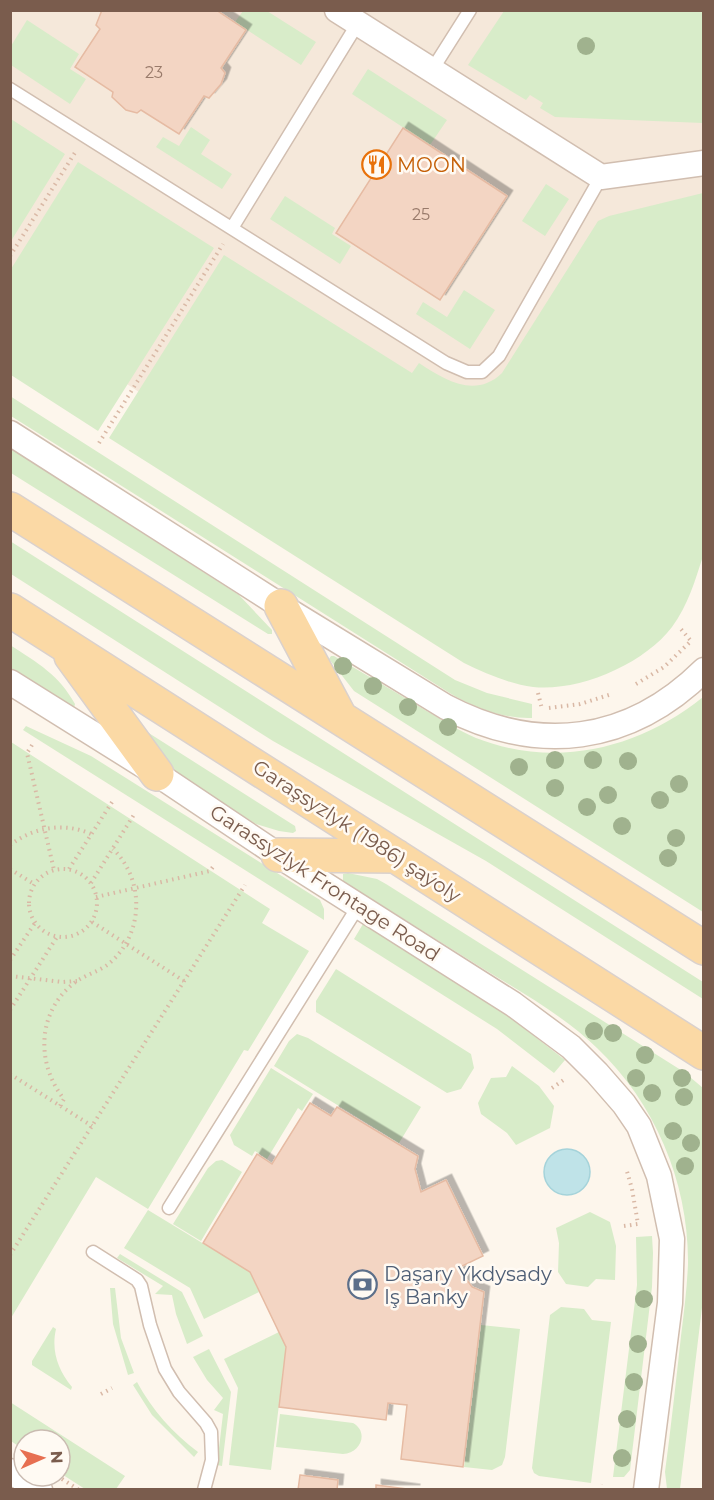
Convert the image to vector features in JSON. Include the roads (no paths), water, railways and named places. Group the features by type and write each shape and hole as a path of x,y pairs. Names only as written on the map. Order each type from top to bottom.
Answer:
{"main road":[{"path":"10,509 704,948"},
{"path":"281,606 341,719"},
{"name":"Garaşsyzlyk (1986) şaýoly","path":"10,610 704,1053"},
{"path":"62,642 157,774"},
{"path":"278,855 396,856"}],"street":[{"path":"337,10 601,177 704,164"},
{"path":"10,433 281,606 446,707 473,721 524,735 579,735 630,722 661,706 704,670"},
{"name":"Garassyzlyk Frontage Road","path":"10,682 513,1004 584,1060 624,1104 639,1126 659,1176 672,1239 670,1303 646,1490"},
{"path":"10,1471 40,1490"}],"lane":[{"path":"432,70 470,10"},
{"path":"232,228 358,23"},
{"path":"10,89 446,363 467,372 482,372 499,356 601,177"},
{"path":"169,1208 359,905"},
{"path":"93,1252 137,1280 141,1286 150,1325 165,1369 179,1392 211,1432 212,1460 204,1490"}],"water":[{"path":"567,1149 583,1156 590,1172 583,1188 567,1195 551,1188 544,1172 551,1156"}],"place":[{"name":"MOON","path":"376,165"},
{"name":"Daşary Ykdysady Iş Banky","path":"363,1285"}]}
